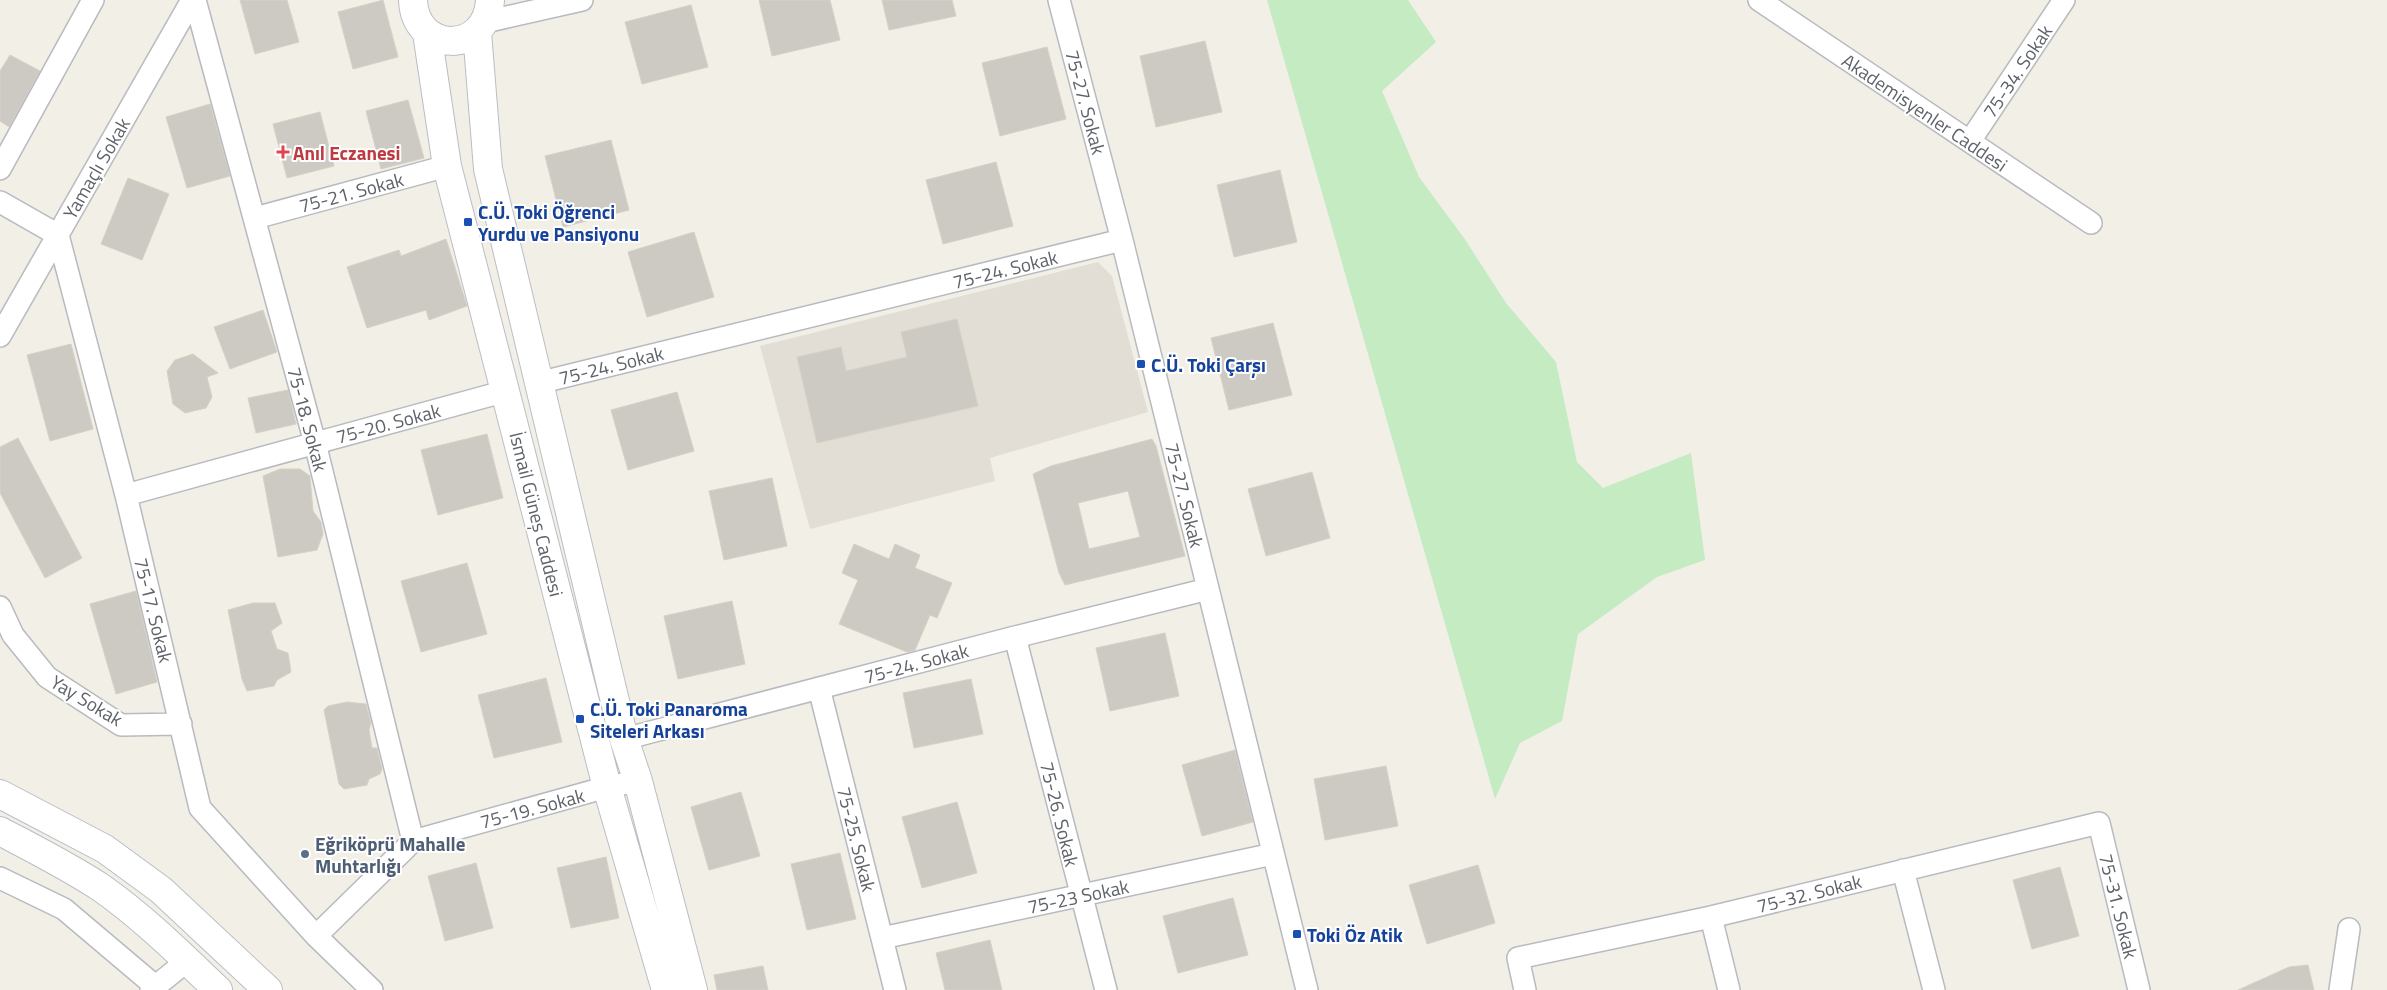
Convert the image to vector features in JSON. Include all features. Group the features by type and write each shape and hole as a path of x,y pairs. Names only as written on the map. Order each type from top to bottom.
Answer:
{"street":[{"path":"0,169 92,0"},
{"name":"75-18. Sokak","path":"193,0 255,218 315,443 413,840"},
{"name":"Yamaçlı Sokak","path":"0,336 193,0"},
{"path":"413,0 413,10 418,23 427,33 439,39 453,41 466,39 484,18 582,0"},
{"name":"75-27. Sokak","path":"1060,0 1122,240 1307,990"},
{"name":"Akademisyenler Caddesi","path":"1759,0 2091,223"},
{"name":"75-34. Sokak","path":"1970,141 2064,0"},
{"name":"İsmail Güneş Caddesi","path":"484,18 488,169 624,739 638,781 694,990"},
{"name":"İsmail Güneş Caddesi","path":"427,33 447,166 607,787 666,990"},
{"name":"75-21. Sokak","path":"255,218 447,166"},
{"path":"0,202 58,235"},
{"name":"75-17. Sokak","path":"58,235 126,495 182,724 200,808 316,936 372,990"},
{"name":"75-24. Sokak","path":"538,383 1122,240"},
{"name":"75-20. Sokak","path":"126,495 506,390"},
{"name":"75-24. Sokak","path":"624,739 1015,637 1208,590"},
{"name":"Yay Sokak","path":"0,607 13,635 48,677 121,725 182,724"},
{"name":"75-26. Sokak","path":"1015,637 1106,990"},
{"name":"75-25. Sokak","path":"819,688 895,990"},
{"name":"75-19. Sokak","path":"316,936 413,840 607,787 638,781"},
{"path":"0,794 104,850 161,890 268,990"},
{"name":"75-32. Sokak","path":"1525,990 1518,958 1711,918 2099,822"},
{"name":"75-31. Sokak","path":"2099,822 2139,990"},
{"path":"0,831 62,864 100,888 157,932 218,990"},
{"name":"75-23 Sokak","path":"882,938 1273,854"},
{"path":"1903,870 1934,990"},
{"path":"0,878 64,909 153,988 187,960"},
{"path":"1711,918 1729,990"},
{"path":"2340,990 2349,929"}],"shaded area":[{"path":"1098,262 1112,276 1148,412 990,458 995,481 810,529 760,346"}],"green space":[{"path":"1267,0 1408,0 1436,42 1382,91 1419,177 1464,238 1506,303 1556,362 1577,462 1603,488 1691,453 1705,560 1657,577 1578,634 1562,721 1520,743 1495,799"}],"building":[{"path":"240,0 287,0 299,42 255,54"},
{"path":"383,0 398,57 353,69 338,12"},
{"path":"759,0 830,0 840,40 772,56"},
{"path":"882,0 952,0 956,16 889,30"},
{"path":"691,5 708,67 642,84 625,22"},
{"path":"1205,41 1222,112 1156,127 1140,56"},
{"path":"1047,47 1066,119 1000,136 982,63"},
{"path":"10,55 40,71 9,127 0,121 0,71"},
{"path":"408,100 424,158 381,169 366,111"},
{"path":"210,104 230,176 187,188 166,117"},
{"path":"320,112 334,166 287,178 273,124"},
{"path":"611,140 629,210 563,227 545,156"},
{"path":"996,162 1013,226 943,244 926,180"},
{"path":"1280,170 1297,242 1234,257 1217,185"},
{"path":"128,178 169,194 142,260 101,244"},
{"path":"694,232 714,297 647,317 628,252"},
{"path":"446,239 467,306 429,320 426,310 367,328 347,267 399,250 401,256"},
{"path":"263,310 277,352 230,369 214,327"},
{"path":"957,319 978,406 817,443 797,357 841,347 846,371 907,357 901,332"},
{"path":"1273,323 1292,395 1229,410 1211,338"},
{"path":"71,344 93,429 50,441 27,355"},
{"path":"193,354 218,373 207,377 212,397 206,408 185,413 173,404 167,371 175,360"},
{"path":"288,390 296,424 256,433 248,398"},
{"path":"677,392 694,451 628,470 611,410"},
{"path":"487,434 503,498 438,515 421,450"},
{"path":"18,438 82,558 45,578 0,493 0,447"},
{"path":"1152,439 1156,446 1185,556 1065,585 1059,573 1033,474 1051,466","holes":["1128,491 1140,537 1089,549 1078,503"]},
{"path":"280,469 300,469 310,476 313,511 321,522 323,534 317,550 278,557 263,476"},
{"path":"1312,472 1330,538 1266,556 1248,489"},
{"path":"772,478 787,546 724,560 709,491"},
{"path":"854,544 889,559 895,544 920,555 915,568 952,583 937,618 930,615 915,650 907,652 839,624 858,580 842,573"},
{"path":"467,563 487,634 421,652 401,581"},
{"path":"136,591 157,682 116,694 90,604"},
{"path":"732,601 745,664 678,679 664,616"},
{"path":"253,603 275,603 282,623 271,631 277,649 288,653 291,672 277,680 274,686 247,691 242,679 228,610"},
{"path":"1165,633 1179,696 1110,711 1096,648"},
{"path":"546,678 562,742 494,758 478,695"},
{"path":"971,679 983,734 914,748 903,693"},
{"path":"347,702 366,704 371,723 369,730 372,748 377,748 382,769 380,774 369,779 367,785 344,789 339,784 324,710 328,706"},
{"path":"1235,750 1253,822 1202,836 1182,765"},
{"path":"1386,766 1398,826 1325,840 1314,779"},
{"path":"741,792 760,856 709,870 691,807"},
{"path":"957,802 977,873 922,888 902,817"},
{"path":"840,853 856,919 807,930 791,864"},
{"path":"606,857 619,918 571,928 557,868"},
{"path":"476,863 493,928 445,941 428,876"},
{"path":"1478,865 1495,923 1427,944 1409,885"},
{"path":"2060,867 2079,936 2032,949 2013,880"},
{"path":"1233,898 1248,955 1178,973 1163,916"},
{"path":"990,940 1002,990 945,990 936,953"},
{"path":"2308,965 2314,990 2238,990 2289,967"},
{"path":"763,966 768,990 717,990 714,975"}],"place":[{"name":"Anıl Eczanesi","path":"283,152"},
{"name":"C.Ü. Toki Öğrenci Yurdu ve Pansiyonu","path":"468,222"},
{"name":"C.Ü. Toki Çarşı","path":"1141,364"},
{"name":"C.Ü. Toki Panaroma Siteleri Arkası","path":"580,719"},
{"name":"Eğriköprü Mahalle Muhtarlığı","path":"305,854"},
{"name":"Toki Öz Atik","path":"1297,934"}]}
